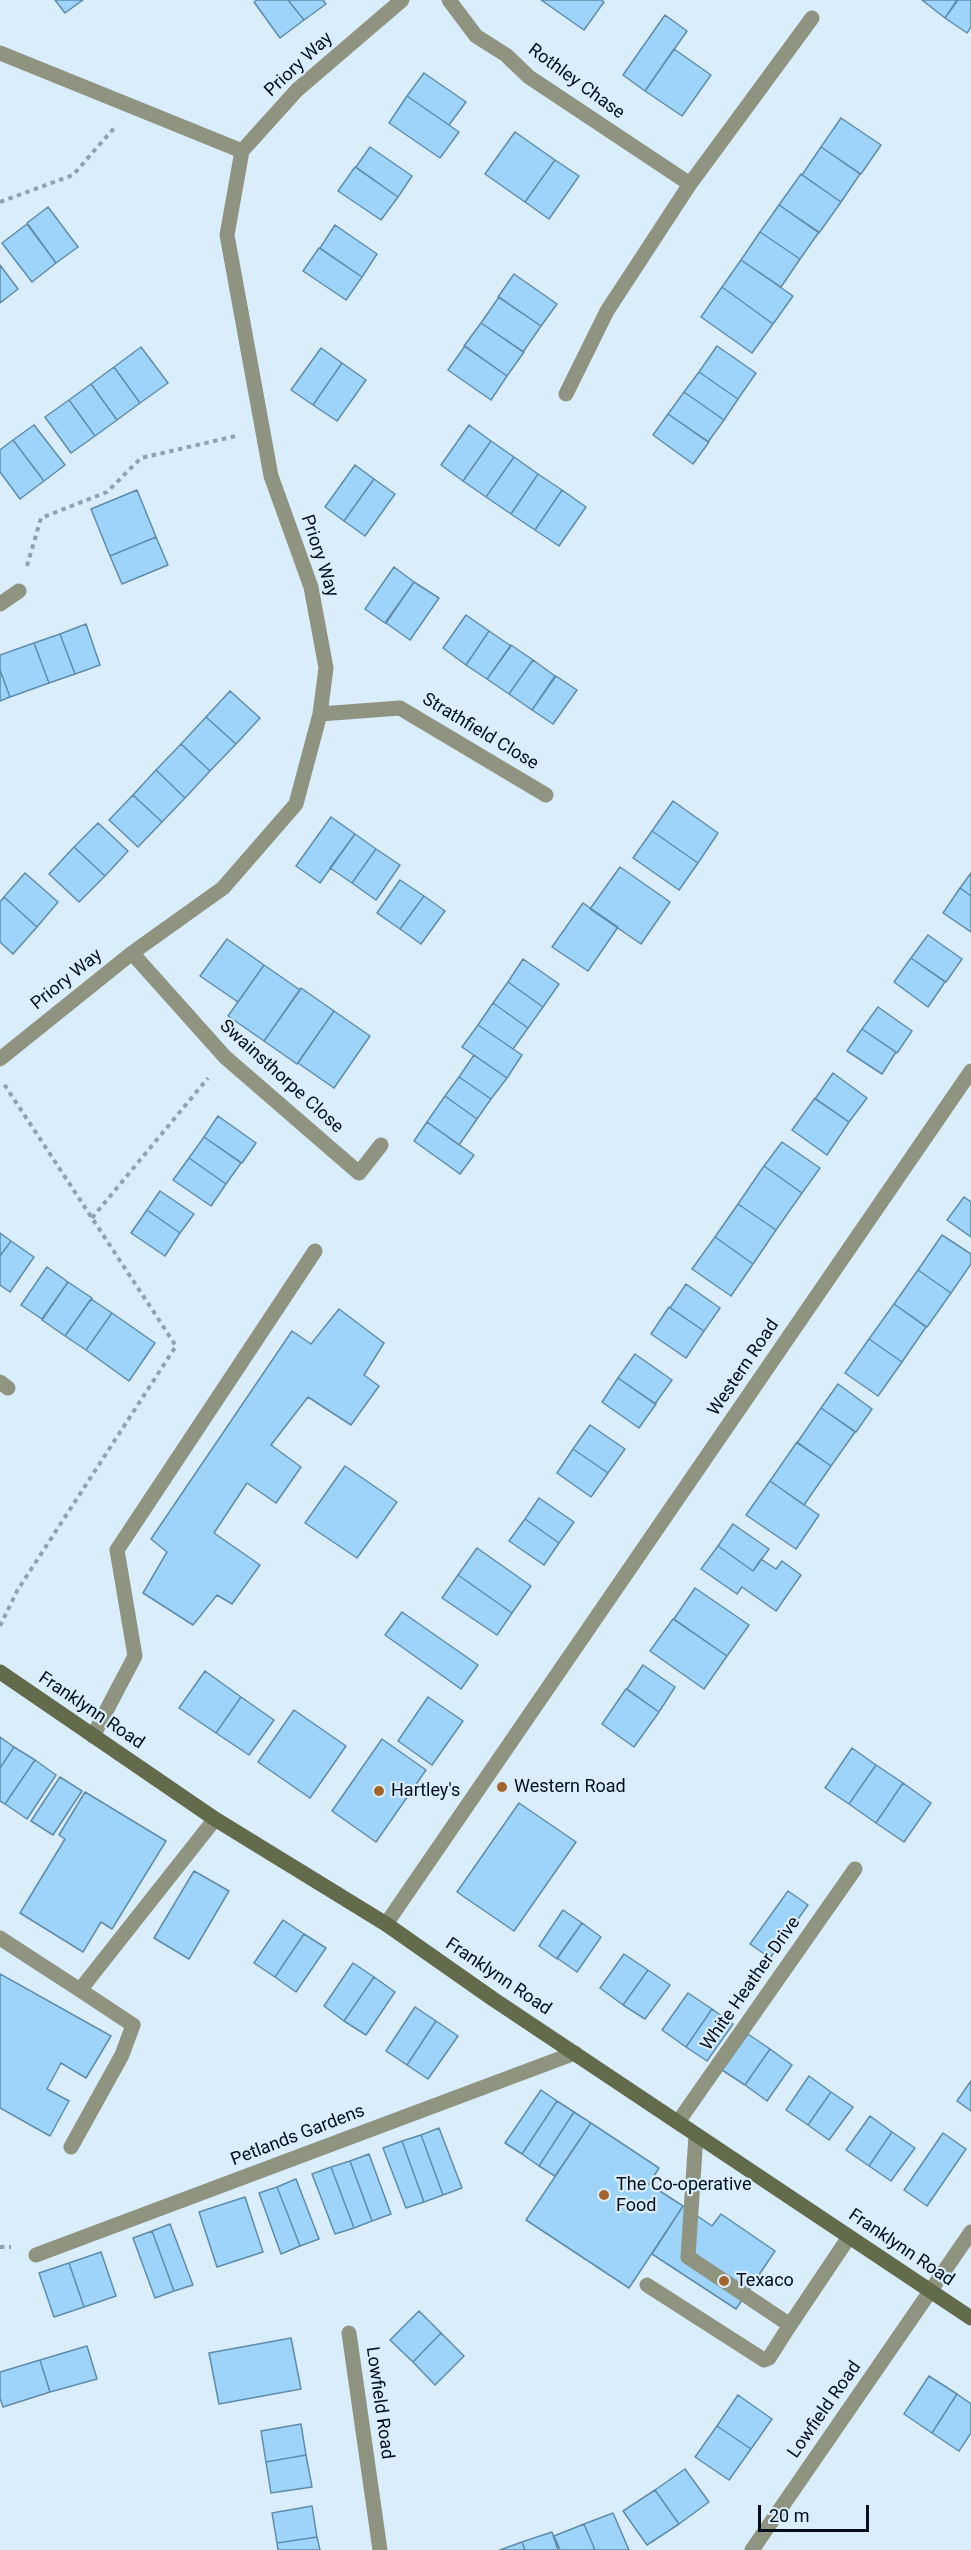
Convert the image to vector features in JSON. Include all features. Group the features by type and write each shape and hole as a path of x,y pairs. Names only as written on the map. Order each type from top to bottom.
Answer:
{"main road":[{"name":"Franklynn Road","path":"0,1672 215,1819 386,1924 696,2135 971,2318"}],"street":[{"name":"Priory Way","path":"0,1059 132,953 223,888 296,804 320,714 326,668 311,586 271,476 227,235 242,151 297,90 402,0"},
{"name":"Rothley Chase","path":"449,0 477,36 506,55 529,77 690,184"},
{"path":"566,394 607,311 690,184 812,18"},
{"path":"0,53 242,151"},
{"path":"0,604 20,591"},
{"name":"Strathfield Close","path":"320,714 400,708 546,795"},
{"name":"Swainsthorpe Close","path":"132,953 225,1057 359,1173 381,1145"},
{"name":"Western Road","path":"386,1924 971,1071"},
{"path":"93,1736 135,1656 117,1550 315,1251"},
{"path":"80,1990 215,1819"},
{"name":"White Heather Drive","path":"678,2122 855,1869"},
{"path":"0,1938 133,2025 122,2055 71,2147"},
{"name":"Petlands Gardens","path":"36,2255 575,2053"},
{"path":"696,2135 688,2257 790,2325"},
{"name":"Lowfield Road","path":"752,2550 971,2232"},
{"path":"646,2285 764,2360 769,2358 849,2237"},
{"name":"Lowfield Road","path":"350,2334 380,2550"}],"path":[{"path":"0,202 73,175 133,106"},
{"path":"20,591 41,518 107,492 141,458 263,429"},
{"path":"92,1218 225,1057"},
{"path":"0,1078 176,1346 17,1591 0,1626"}],"building":[{"path":"55,0 83,0 65,13"},
{"path":"257,0 288,0 304,20 280,38 254,2"},
{"path":"288,0 323,0 326,4 304,20"},
{"path":"541,0 601,0 604,2 584,30"},
{"path":"922,0 957,0 945,18"},
{"path":"958,0 971,0 971,27 967,33 945,18"},
{"path":"665,15 687,31 645,91 623,75"},
{"path":"674,49 711,75 682,116 645,91"},
{"path":"424,73 466,102 449,125 407,96"},
{"path":"407,96 459,132 440,158 389,123"},
{"path":"841,118 881,145 861,174 821,147"},
{"path":"515,132 555,160 525,202 485,174"},
{"path":"370,147 412,176 398,197 356,167"},
{"path":"821,147 860,174 841,202 802,175"},
{"path":"555,160 579,176 549,219 525,202"},
{"path":"355,167 398,197 381,220 338,191"},
{"path":"801,174 841,202 819,233 779,205"},
{"path":"779,205 819,232 800,259 760,232"},
{"path":"48,207 78,247 56,263 27,223"},
{"path":"27,224 56,263 32,282 2,243"},
{"path":"335,225 377,254 362,277 320,248"},
{"path":"760,232 800,259 781,287 741,260"},
{"path":"319,248 362,277 346,300 303,271"},
{"path":"741,260 793,296 773,324 722,287"},
{"path":"0,265 18,289 0,303"},
{"path":"514,274 557,304 541,326 498,297"},
{"path":"722,287 773,324 752,353 701,317"},
{"path":"499,297 541,326 523,352 481,323"},
{"path":"481,323 524,352 507,376 464,346"},
{"path":"465,346 507,376 491,400 448,370"},
{"path":"717,346 756,373 738,399 699,372"},
{"path":"141,347 168,383 140,403 114,367"},
{"path":"321,348 342,363 313,405 291,390"},
{"path":"342,363 366,380 337,421 313,405"},
{"path":"114,367 140,403 117,420 91,384"},
{"path":"699,372 738,399 724,420 684,392"},
{"path":"91,384 117,420 95,436 69,400"},
{"path":"684,392 724,420 708,442 668,414"},
{"path":"69,400 95,436 71,453 45,417"},
{"path":"668,414 709,442 693,464 653,435"},
{"path":"34,425 65,465 44,481 13,440"},
{"path":"469,425 491,441 463,481 441,465"},
{"path":"13,440 44,481 20,499 0,472 0,450"},
{"path":"491,441 514,457 486,497 463,481"},
{"path":"514,457 538,474 511,514 486,497"},
{"path":"355,465 374,479 344,521 325,507"},
{"path":"538,474 562,490 535,530 511,514"},
{"path":"374,479 395,494 365,536 344,521"},
{"path":"137,490 156,537 110,556 91,509"},
{"path":"562,490 586,507 559,546 535,530"},
{"path":"156,537 168,565 122,584 110,556"},
{"path":"394,567 414,582 385,623 365,609"},
{"path":"414,582 439,598 410,640 386,623"},
{"path":"466,615 489,631 466,665 443,648"},
{"path":"86,624 100,665 75,674 60,634"},
{"path":"489,631 511,646 487,679 466,665"},
{"path":"60,634 75,674 49,683 34,643"},
{"path":"34,643 49,683 10,697 0,670 0,655"},
{"path":"511,645 533,660 509,694 487,679"},
{"path":"533,660 555,676 532,710 509,694"},
{"path":"0,670 10,697 0,701"},
{"path":"556,676 577,690 553,724 532,710"},
{"path":"230,691 260,718 236,744 206,717"},
{"path":"206,717 236,744 210,771 181,744"},
{"path":"181,744 210,771 185,798 156,770"},
{"path":"156,770 185,798 162,822 133,795"},
{"path":"133,795 162,822 138,847 109,820"},
{"path":"673,801 718,833 698,863 652,831"},
{"path":"331,817 355,834 320,883 296,866"},
{"path":"98,823 128,851 105,876 74,847"},
{"path":"652,831 698,863 679,890 633,858"},
{"path":"355,834 376,849 352,883 330,868"},
{"path":"74,847 105,876 79,902 49,874"},
{"path":"376,849 400,865 376,900 352,883"},
{"path":"620,867 670,902 641,944 590,909"},
{"path":"25,873 58,902 37,927 4,897"},
{"path":"971,873 971,896 960,888"},
{"path":"400,880 424,896 400,929 377,913"},
{"path":"960,888 971,896 971,932 943,913"},
{"path":"424,896 445,911 421,944 400,929"},
{"path":"4,897 37,927 13,954 0,942 0,902"},
{"path":"583,903 618,927 588,971 552,947"},
{"path":"928,935 962,959 946,982 911,958"},
{"path":"227,939 264,965 238,1002 200,976"},
{"path":"911,958 945,982 928,1007 894,982"},
{"path":"523,959 559,984 543,1007 508,982"},
{"path":"264,965 300,990 264,1041 228,1016"},
{"path":"508,982 543,1007 528,1028 493,1003"},
{"path":"301,988 334,1011 297,1064 264,1041"},
{"path":"493,1003 528,1028 513,1049 478,1025"},
{"path":"878,1007 912,1031 897,1053 862,1029"},
{"path":"334,1011 370,1036 334,1088 298,1063"},
{"path":"478,1025 522,1055 507,1078 462,1047"},
{"path":"862,1029 896,1052 882,1074 847,1051"},
{"path":"474,1055 507,1078 491,1099 459,1077"},
{"path":"833,1073 867,1098 849,1122 815,1099"},
{"path":"459,1077 491,1099 477,1119 445,1096"},
{"path":"445,1096 477,1119 459,1145 427,1122"},
{"path":"815,1098 849,1122 827,1155 792,1130"},
{"path":"218,1116 256,1143 242,1163 204,1137"},
{"path":"427,1122 474,1155 460,1174 414,1141"},
{"path":"204,1137 241,1163 226,1184 189,1158"},
{"path":"782,1142 820,1168 802,1193 764,1166"},
{"path":"189,1158 226,1184 211,1206 173,1180"},
{"path":"764,1166 802,1193 776,1230 738,1204"},
{"path":"160,1191 194,1214 180,1233 147,1210"},
{"path":"964,1197 971,1202 971,1237 947,1220"},
{"path":"738,1204 776,1230 753,1264 715,1237"},
{"path":"147,1210 180,1233 165,1256 131,1233"},
{"path":"0,1233 11,1241 0,1256"},
{"path":"942,1235 971,1254 971,1264 951,1293 918,1270"},
{"path":"715,1237 753,1264 731,1296 692,1269"},
{"path":"11,1241 34,1257 10,1292 0,1285 0,1256"},
{"path":"47,1267 68,1282 42,1319 21,1305"},
{"path":"918,1270 951,1293 927,1327 894,1304"},
{"path":"68,1282 92,1298 65,1336 42,1320"},
{"path":"686,1284 720,1308 704,1331 670,1308"},
{"path":"91,1299 112,1313 86,1350 65,1336"},
{"path":"894,1304 926,1327 902,1362 869,1339"},
{"path":"669,1307 704,1331 686,1358 651,1334"},
{"path":"339,1309 384,1343 364,1375 379,1386 351,1425 308,1397 271,1445 301,1467 276,1503 247,1483 214,1533 260,1565 232,1604 217,1595 193,1625 143,1593 167,1552 151,1539 292,1331 311,1344"},
{"path":"112,1313 155,1343 129,1381 86,1350"},
{"path":"869,1339 902,1362 878,1396 845,1373"},
{"path":"635,1354 672,1380 655,1404 618,1378"},
{"path":"618,1378 656,1404 639,1428 602,1402"},
{"path":"838,1384 872,1409 856,1432 821,1408"},
{"path":"821,1408 855,1432 831,1466 797,1443"},
{"path":"590,1425 625,1449 608,1473 573,1449"},
{"path":"797,1442 831,1466 804,1505 770,1481"},
{"path":"573,1449 608,1473 591,1497 557,1473"},
{"path":"345,1466 397,1502 357,1558 305,1523"},
{"path":"770,1481 819,1515 796,1549 746,1515"},
{"path":"539,1498 574,1522 559,1543 525,1519"},
{"path":"525,1519 559,1543 544,1565 509,1541"},
{"path":"733,1524 769,1549 753,1571 718,1546"},
{"path":"718,1546 753,1571 761,1559 776,1569 782,1561 801,1575 776,1611 742,1587 737,1594 701,1569"},
{"path":"477,1548 531,1586 512,1613 458,1575"},
{"path":"458,1575 512,1613 497,1635 442,1598"},
{"path":"695,1588 749,1625 727,1656 674,1619"},
{"path":"402,1612 478,1665 461,1689 385,1635"},
{"path":"673,1619 727,1656 704,1689 650,1651"},
{"path":"643,1665 675,1687 659,1712 627,1689"},
{"path":"205,1671 241,1697 216,1733 179,1708"},
{"path":"626,1689 659,1712 634,1747 602,1724"},
{"path":"241,1697 274,1720 249,1755 216,1733"},
{"path":"428,1697 463,1721 432,1765 398,1741"},
{"path":"294,1710 346,1746 310,1798 258,1762"},
{"path":"0,1737 14,1747 0,1768"},
{"name":"Hartley's","path":"382,1739 426,1770 376,1842 332,1811"},
{"path":"14,1747 35,1760 5,1804 0,1801 0,1768"},
{"path":"852,1748 876,1765 849,1804 825,1788"},
{"path":"35,1760 56,1775 27,1819 5,1804"},
{"path":"876,1765 903,1783 876,1823 849,1804"},
{"path":"60,1777 82,1791 53,1835 31,1821"},
{"path":"903,1783 931,1803 904,1842 876,1823"},
{"path":"85,1792 166,1841 112,1929 101,1922 83,1952 20,1913 65,1839 59,1835"},
{"path":"519,1803 576,1842 514,1931 457,1892"},
{"path":"194,1871 229,1891 189,1959 154,1938"},
{"path":"788,1891 808,1905 770,1958 750,1944"},
{"path":"563,1910 582,1923 557,1959 539,1946"},
{"path":"283,1920 304,1934 275,1977 254,1963"},
{"path":"582,1923 601,1937 577,1972 557,1958"},
{"path":"304,1934 326,1948 296,1992 275,1977"},
{"path":"624,1954 648,1970 623,2005 600,1988"},
{"path":"353,1963 374,1977 344,2021 324,2006"},
{"path":"648,1970 670,1985 645,2019 623,2005"},
{"path":"0,1974 111,2036 86,2078 61,2063 47,2089 69,2101 50,2136 0,2108"},
{"path":"374,1977 395,1992 366,2035 344,2021"},
{"path":"688,1993 712,2009 686,2047 662,2030"},
{"path":"415,2007 436,2021 407,2065 386,2051"},
{"path":"712,2009 733,2024 707,2061 686,2047"},
{"path":"436,2021 458,2036 428,2079 407,2065"},
{"path":"748,2034 770,2049 745,2085 722,2070"},
{"path":"770,2049 792,2065 767,2101 745,2085"},
{"path":"809,2076 831,2092 808,2125 786,2110"},
{"path":"971,2081 971,2111 957,2101"},
{"path":"541,2090 557,2101 522,2154 505,2143"},
{"path":"831,2092 853,2107 829,2140 808,2125"},
{"path":"557,2101 574,2112 539,2166 522,2154"},
{"path":"574,2112 591,2123 555,2176 539,2166"},
{"path":"870,2116 892,2132 869,2166 846,2150"},
{"name":"The Co-operative Food","path":"591,2123 659,2168 649,2184 683,2206 629,2288 526,2220"},
{"path":"439,2128 462,2188 443,2195 421,2135"},
{"path":"892,2132 915,2148 891,2181 869,2166"},
{"path":"943,2133 966,2149 927,2206 904,2190"},
{"path":"421,2135 443,2195 424,2202 402,2141"},
{"path":"402,2141 424,2202 406,2208 383,2148"},
{"path":"369,2154 391,2214 372,2221 350,2161"},
{"path":"350,2161 372,2221 354,2228 331,2167"},
{"path":"331,2167 354,2228 335,2234 312,2174"},
{"path":"296,2179 319,2239 300,2246 277,2187"},
{"path":"277,2187 300,2246 281,2254 259,2193"},
{"path":"245,2197 263,2252 217,2267 199,2212"},
{"name":"Texaco","path":"683,2206 712,2226 721,2214 775,2251 736,2309 652,2254"},
{"path":"170,2224 193,2285 174,2291 152,2231"},
{"path":"152,2231 174,2291 155,2298 133,2238"},
{"path":"101,2252 116,2296 84,2307 69,2263"},
{"path":"69,2263 84,2307 54,2317 39,2273"},
{"path":"419,2311 441,2333 413,2362 390,2340"},
{"path":"441,2333 464,2356 435,2385 413,2362"},
{"path":"291,2338 301,2389 219,2404 209,2353"},
{"path":"87,2346 97,2379 50,2392 40,2360"},
{"path":"40,2360 50,2392 3,2407 0,2398 0,2372"},
{"path":"929,2376 957,2394 932,2433 904,2414"},
{"path":"957,2394 971,2404 971,2433 959,2451 932,2433"},
{"path":"738,2395 772,2419 751,2449 717,2426"},
{"path":"301,2424 306,2455 266,2462 261,2431"},
{"path":"717,2426 751,2449 729,2480 695,2457"},
{"path":"306,2455 312,2487 271,2493 266,2462"},
{"path":"685,2469 709,2502 679,2524 655,2490"},
{"path":"655,2490 679,2524 647,2545 623,2511"},
{"path":"312,2506 317,2537 277,2543 272,2513"},
{"path":"613,2513 629,2550 595,2550 584,2524"},
{"path":"584,2524 595,2550 560,2550 554,2536"},
{"path":"552,2532 558,2550 525,2550 522,2542"},
{"path":"317,2537 320,2550 278,2550 277,2543"},
{"path":"522,2542 525,2550 500,2550"}],"place":[{"name":"Western Road","path":"502,1787"},
{"name":"Hartley's","path":"379,1791"},
{"name":"The Co-operative Food","path":"604,2195"},
{"name":"Texaco","path":"724,2281"}]}
